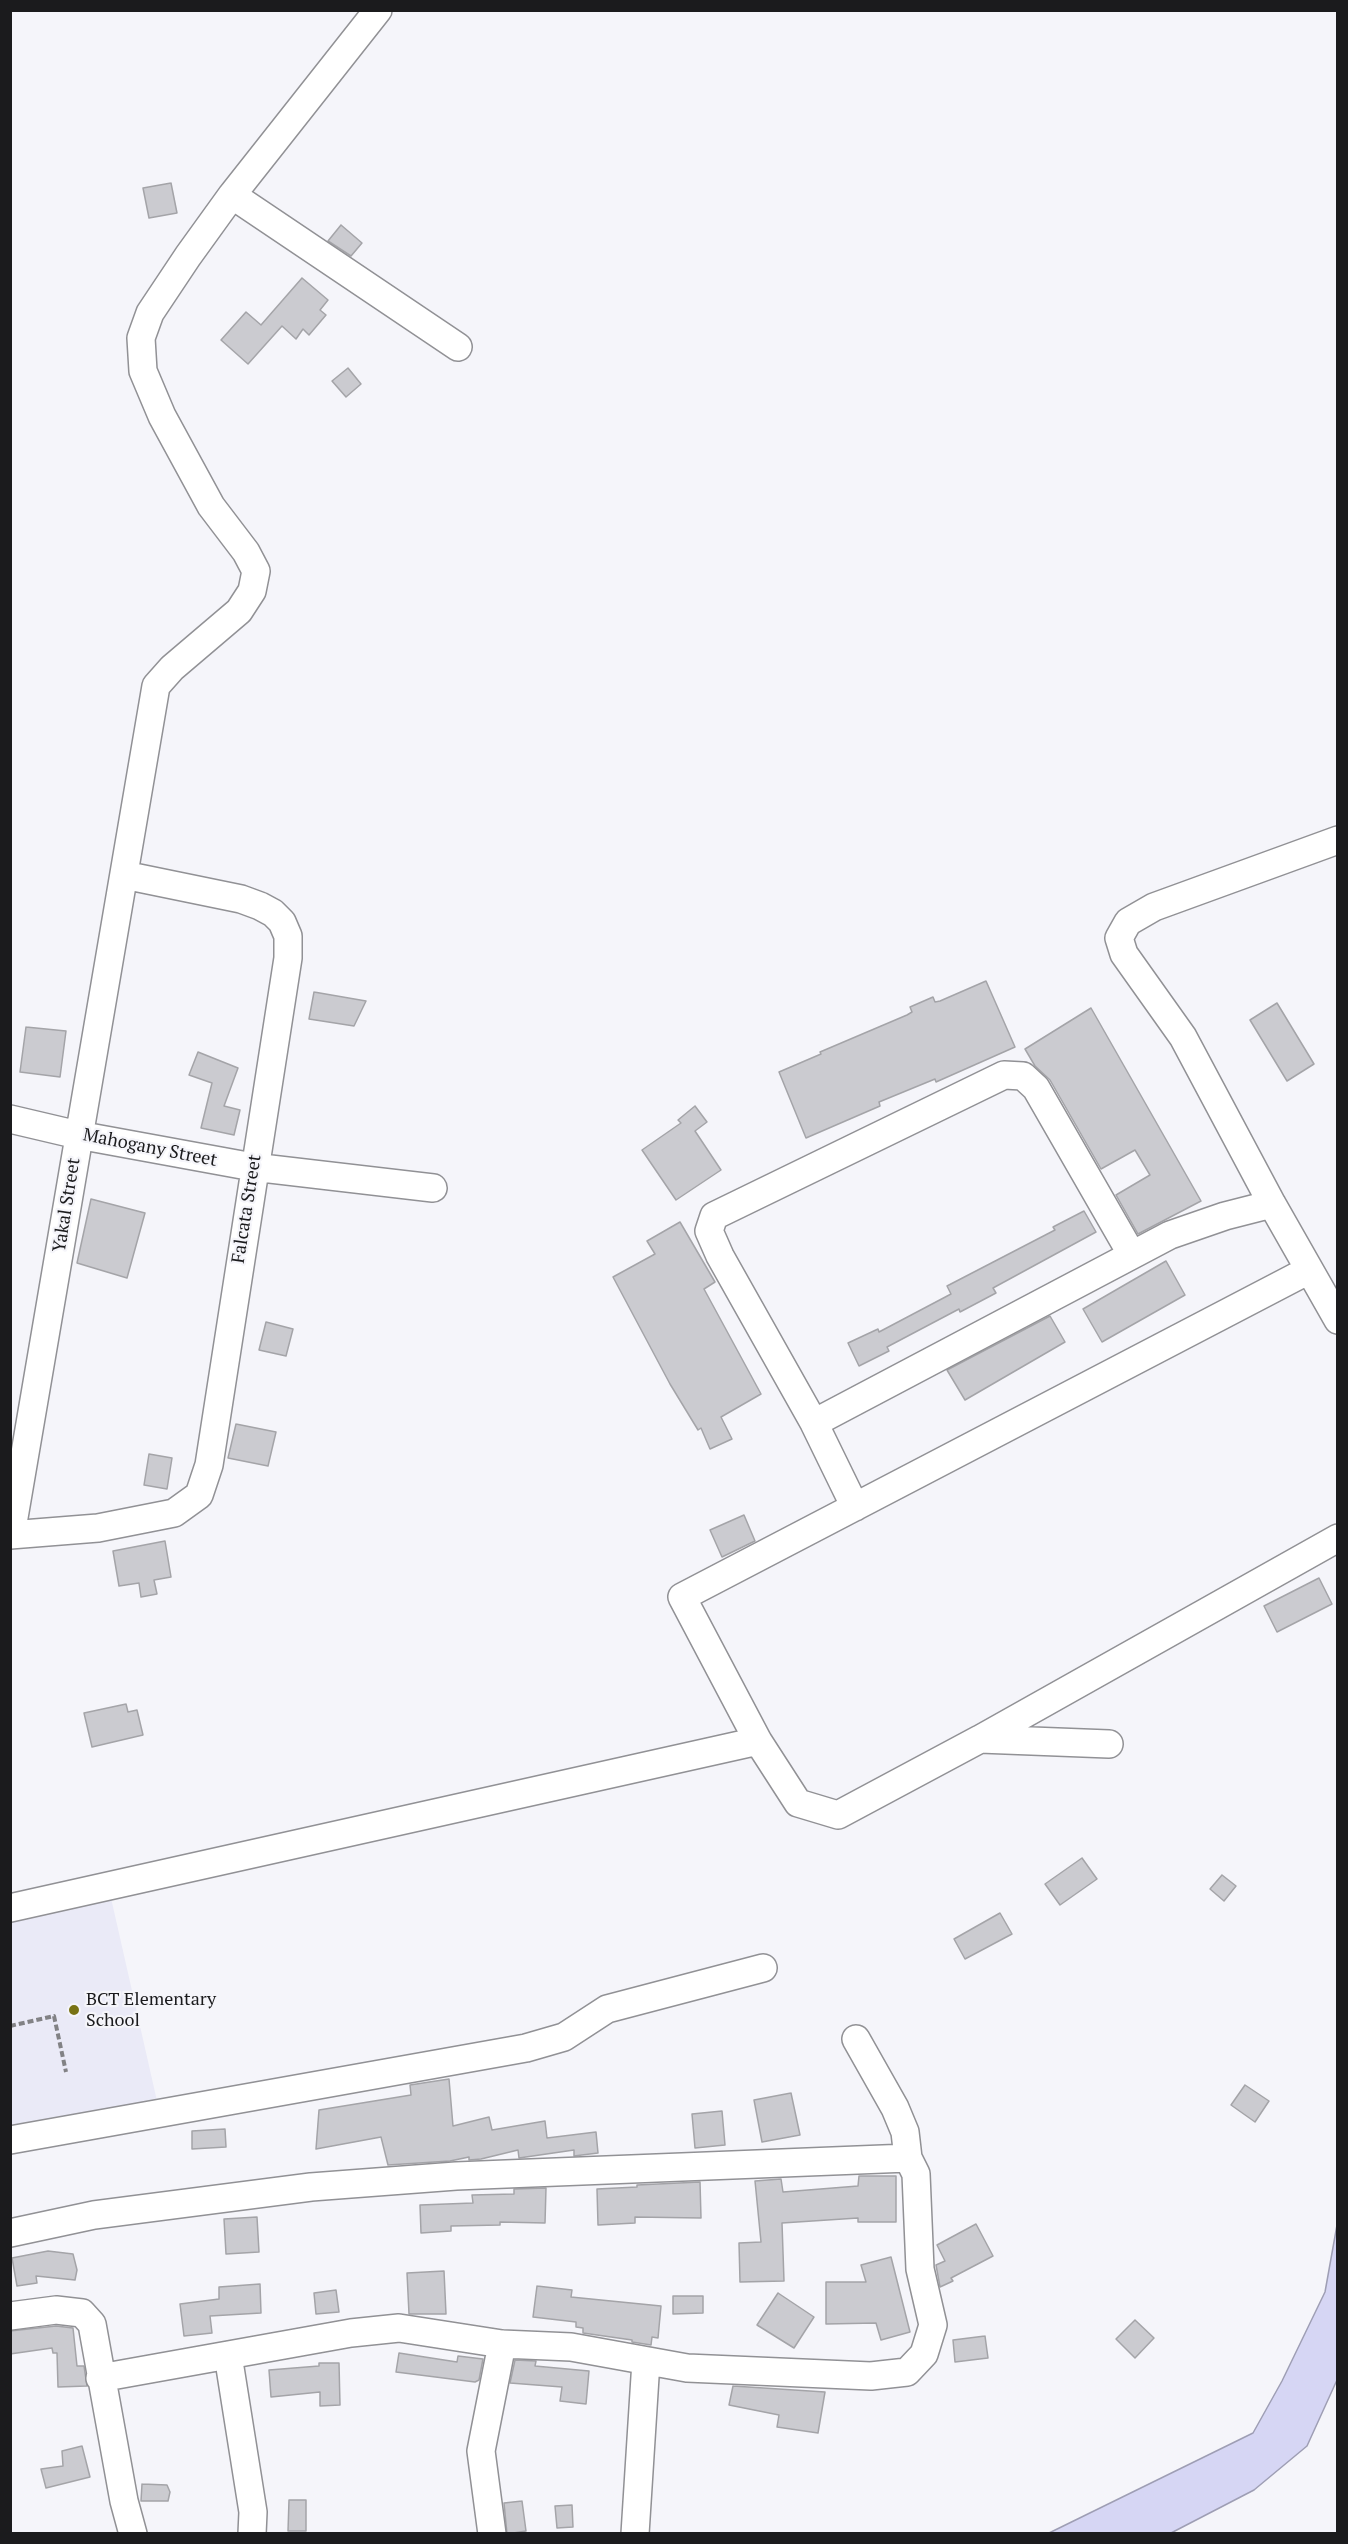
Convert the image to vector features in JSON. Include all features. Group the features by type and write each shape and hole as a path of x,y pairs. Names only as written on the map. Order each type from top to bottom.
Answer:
{"street":[{"path":"378,10 232,195 458,347"},
{"name":"Yakal Street","path":"11,1535 156,686 172,668 239,611 252,591 256,571 246,552 211,506 162,416 143,371 141,338 150,313 232,195"},
{"path":"1338,840 1154,907 1128,922 1119,938 1124,954 1183,1037 1272,1204 1338,1320"},
{"name":"Falcata Street","path":"11,1535 98,1528 174,1513 199,1495 209,1465 253,1167 288,958 288,936 282,922 273,913 241,899 124,875"},
{"path":"855,1507 814,1423 720,1256 709,1230 714,1216 1004,1075 1023,1076 1036,1088 1132,1255"},
{"name":"Mahogany Street","path":"10,1119 78,1135 253,1167 434,1188"},
{"path":"814,1423 1170,1235 1225,1216 1272,1204"},
{"path":"1309,1270 682,1597 758,1741 798,1803 838,1815 980,1739 1338,1538"},
{"path":"980,1739 1109,1744"},
{"path":"10,1908 758,1741"},
{"path":"10,2140 526,2048 564,2037 606,2009 763,1968"},
{"path":"100,2378 351,2333 399,2328 502,2344 571,2347 687,2368 871,2376 907,2372 924,2354 933,2325 920,2269 916,2174 908,2158 904,2132 895,2108 856,2039"},
{"path":"10,2234 94,2215 311,2187 490,2174 908,2158"},
{"path":"10,2316 56,2310 81,2313 92,2324 124,2501 133,2534"},
{"path":"492,2534 481,2451 502,2344"},
{"path":"228,2355 253,2512 252,2534"},
{"path":"635,2534 646,2361"}],"path":[{"path":"10,2026 54,2016 66,2072"}],"shaded area":[{"name":"BCT Elementary School","path":"111,1898 157,2101 11,2126 10,1920"}],"water":[{"path":"1337,2225 1337,2380 1307,2446 1254,2490 1171,2533 1049,2533 1253,2433 1282,2381 1325,2292"}],"building":[{"path":"171,183 177,213 149,218 143,188"},
{"path":"341,225 362,243 351,256 328,241"},
{"path":"302,278 328,300 320,310 326,315 309,335 303,329 296,339 282,326 248,364 221,340 246,312 261,325"},
{"path":"348,368 361,384 346,397 332,381"},
{"path":"986,981 1015,1047 936,1082 935,1079 879,1102 880,1106 806,1138 779,1072 907,1015 912,1012 910,1007 933,997 935,1002 940,1001"},
{"path":"314,992 366,1001 354,1026 309,1019"},
{"path":"1277,1003 1314,1064 1287,1081 1250,1020"},
{"path":"1091,1008 1201,1201 1138,1234 1116,1195 1150,1175 1135,1150 1101,1169 1050,1080 1035,1066 1025,1049"},
{"path":"26,1027 66,1031 60,1077 20,1072"},
{"path":"198,1052 238,1068 224,1106 240,1110 234,1135 201,1128 212,1083 189,1075"},
{"path":"695,1106 707,1122 695,1131 721,1170 676,1200 642,1150 681,1123 678,1120"},
{"path":"91,1199 145,1213 127,1278 77,1263"},
{"path":"1084,1211 1096,1232 993,1288 996,1293 960,1312 959,1309 887,1347 889,1351 859,1366 848,1343 878,1329 879,1332 951,1294 947,1286 1055,1230 1053,1227"},
{"path":"680,1222 715,1282 704,1289 761,1394 721,1417 732,1439 710,1449 701,1428 698,1430 670,1384 613,1277 655,1254 647,1241"},
{"path":"1166,1261 1185,1295 1102,1342 1083,1309"},
{"path":"1050,1316 1065,1342 965,1400 947,1370"},
{"path":"266,1322 293,1329 286,1356 259,1350"},
{"path":"236,1424 276,1432 268,1466 228,1458"},
{"path":"149,1454 172,1458 167,1489 144,1485"},
{"path":"744,1515 755,1541 722,1557 710,1530"},
{"path":"165,1541 171,1577 154,1580 157,1594 141,1597 139,1583 119,1586 113,1551"},
{"path":"1319,1578 1332,1604 1277,1632 1264,1606"},
{"path":"126,1704 128,1712 137,1710 143,1735 92,1747 84,1713"},
{"path":"1082,1858 1097,1879 1060,1905 1045,1884"},
{"path":"1222,1875 1236,1886 1224,1901 1210,1889"},
{"path":"1000,1913 1012,1934 965,1959 954,1939"},
{"path":"449,2079 453,2126 489,2117 492,2130 545,2121 547,2138 596,2132 598,2153 574,2156 574,2150 519,2158 518,2150 481,2159 469,2160 469,2157 450,2161 388,2165 381,2137 316,2149 319,2110 411,2095 410,2085"},
{"path":"1245,2085 1269,2101 1255,2122 1231,2105"},
{"path":"791,2093 800,2135 762,2142 754,2100"},
{"path":"722,2111 725,2145 695,2148 692,2114"},
{"path":"225,2129 226,2147 192,2149 192,2131"},
{"path":"859,2176 896,2176 896,2222 858,2222 858,2218 782,2223 784,2281 740,2282 739,2243 761,2242 755,2181 781,2179 783,2192 858,2186"},
{"path":"700,2182 701,2218 635,2217 635,2223 598,2225 597,2189"},
{"path":"546,2188 545,2223 500,2222 500,2225 451,2226 451,2231 421,2233 420,2205 473,2203 472,2195 514,2194 514,2189"},
{"path":"257,2217 259,2252 226,2254 224,2219"},
{"path":"976,2224 993,2256 951,2278 953,2281 940,2287 936,2265 945,2261 937,2245"},
{"path":"48,2251 73,2254 77,2270 75,2280 36,2276 37,2283 17,2286 12,2258"},
{"path":"891,2257 910,2332 881,2340 876,2323 826,2324 826,2282 866,2282 861,2265"},
{"path":"444,2271 446,2314 409,2314 407,2273"},
{"path":"260,2284 261,2313 210,2316 212,2333 184,2336 180,2304 219,2299 219,2287"},
{"path":"537,2286 572,2290 571,2297 661,2306 658,2338 652,2337 651,2345 632,2342 632,2340 583,2333 583,2328 576,2327 576,2322 533,2317"},
{"path":"336,2290 339,2312 316,2314 314,2293"},
{"path":"778,2293 814,2317 794,2348 757,2325"},
{"path":"673,2296 703,2296 703,2313 673,2314"},
{"path":"1135,2320 1154,2338 1135,2358 1116,2339"},
{"path":"56,2326 73,2328 77,2366 84,2366 87,2386 58,2387 57,2353 53,2353 52,2348 10,2354 10,2331"},
{"path":"985,2336 988,2358 955,2362 953,2340"},
{"path":"399,2353 457,2362 458,2356 483,2359 479,2380 475,2382 396,2372"},
{"path":"515,2360 536,2361 535,2366 589,2371 586,2404 560,2401 562,2387 510,2383"},
{"path":"319,2363 339,2363 340,2405 320,2406 320,2392 271,2397 269,2370 319,2366"},
{"path":"733,2386 825,2392 818,2433 777,2427 779,2415 729,2405"},
{"path":"82,2446 90,2477 46,2488 41,2469 63,2466 62,2451"},
{"path":"142,2484 167,2485 170,2492 168,2501 141,2501"},
{"path":"289,2500 306,2500 306,2531 288,2531"},
{"path":"522,2501 526,2531 507,2534 504,2503"},
{"path":"572,2505 573,2527 557,2528 555,2506"}],"place":[{"name":"BCT Elementary School","path":"74,2010"}]}
